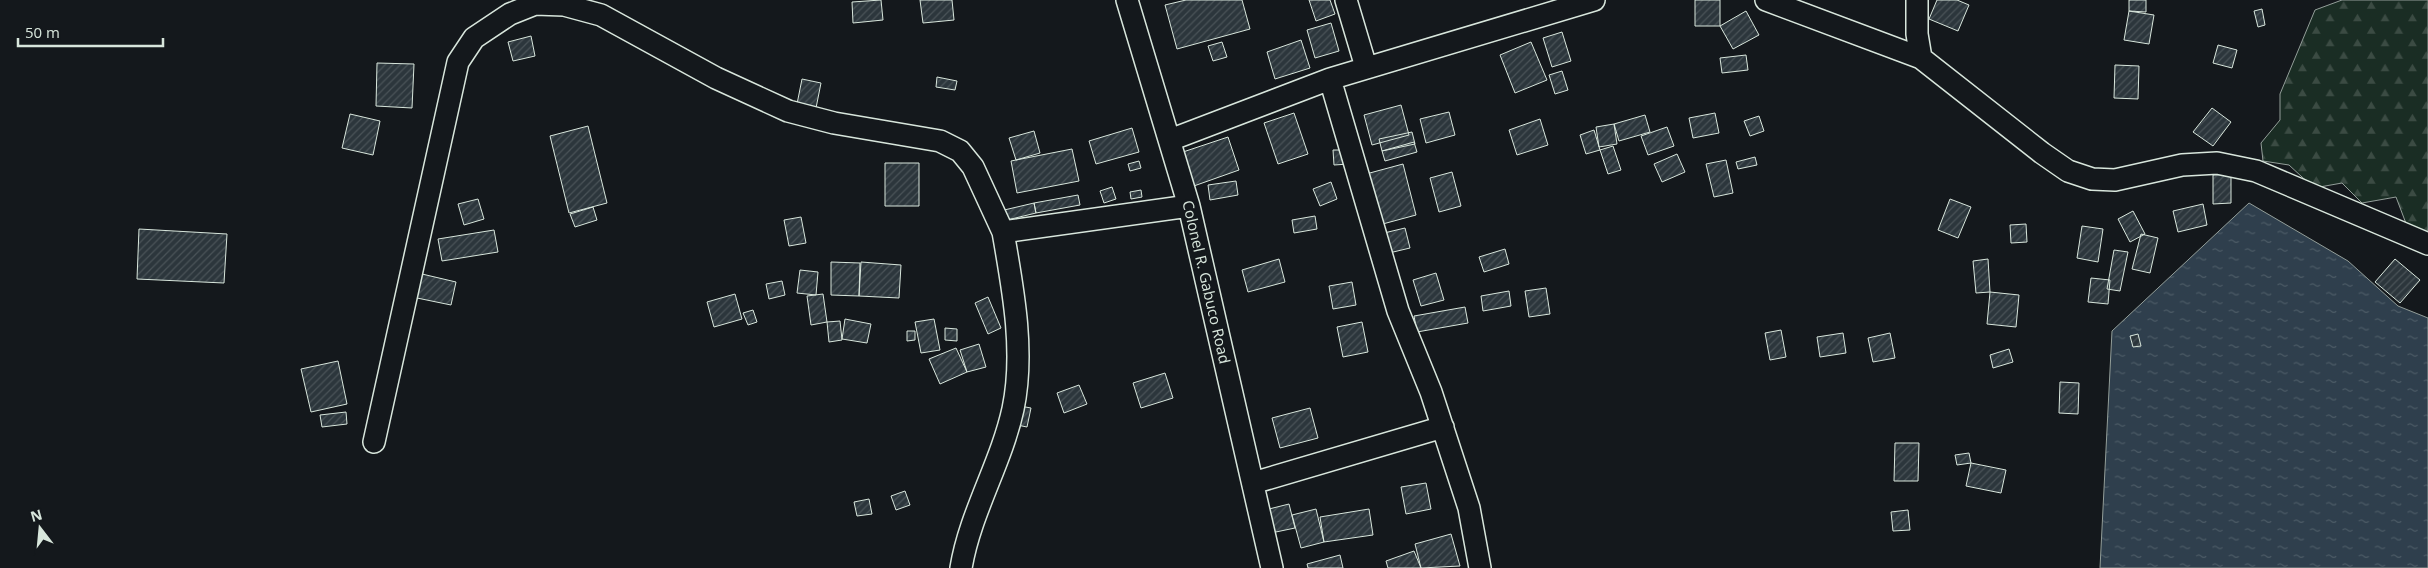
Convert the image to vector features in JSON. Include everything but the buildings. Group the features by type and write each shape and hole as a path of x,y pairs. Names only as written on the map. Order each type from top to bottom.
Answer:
{"street":[{"name":"Colonel R. Gabuco Road","path":"1127,0 1189,206 1272,568"},
{"path":"1346,0 1366,67"},
{"path":"1170,140 1366,67 1594,0"},
{"path":"1766,0 1920,58 2042,154 2068,171 2092,179 2115,180 2182,165 2217,163 2256,171 2428,244"},
{"path":"1917,0 1917,34 1920,58"},
{"path":"374,442 458,62 474,38 510,14 535,4 564,5 601,15 716,78 788,111 834,123 940,141 960,151 973,167 1002,232 1011,279 1017,335 1013,409 973,521 961,568"},
{"path":"1330,79 1398,311 1443,427 1468,508 1480,568"},
{"path":"1002,232 1189,206"},
{"path":"1253,482 1443,427"}],"green space":[{"path":"2342,0 2428,0 2428,241 2410,234 2396,197 2362,203 2342,183 2314,188 2289,165 2263,161 2261,143 2280,120 2280,94 2315,10"}],"water":[{"path":"2249,203 2348,261 2398,306 2428,318 2428,568 2100,568 2112,331"}]}
